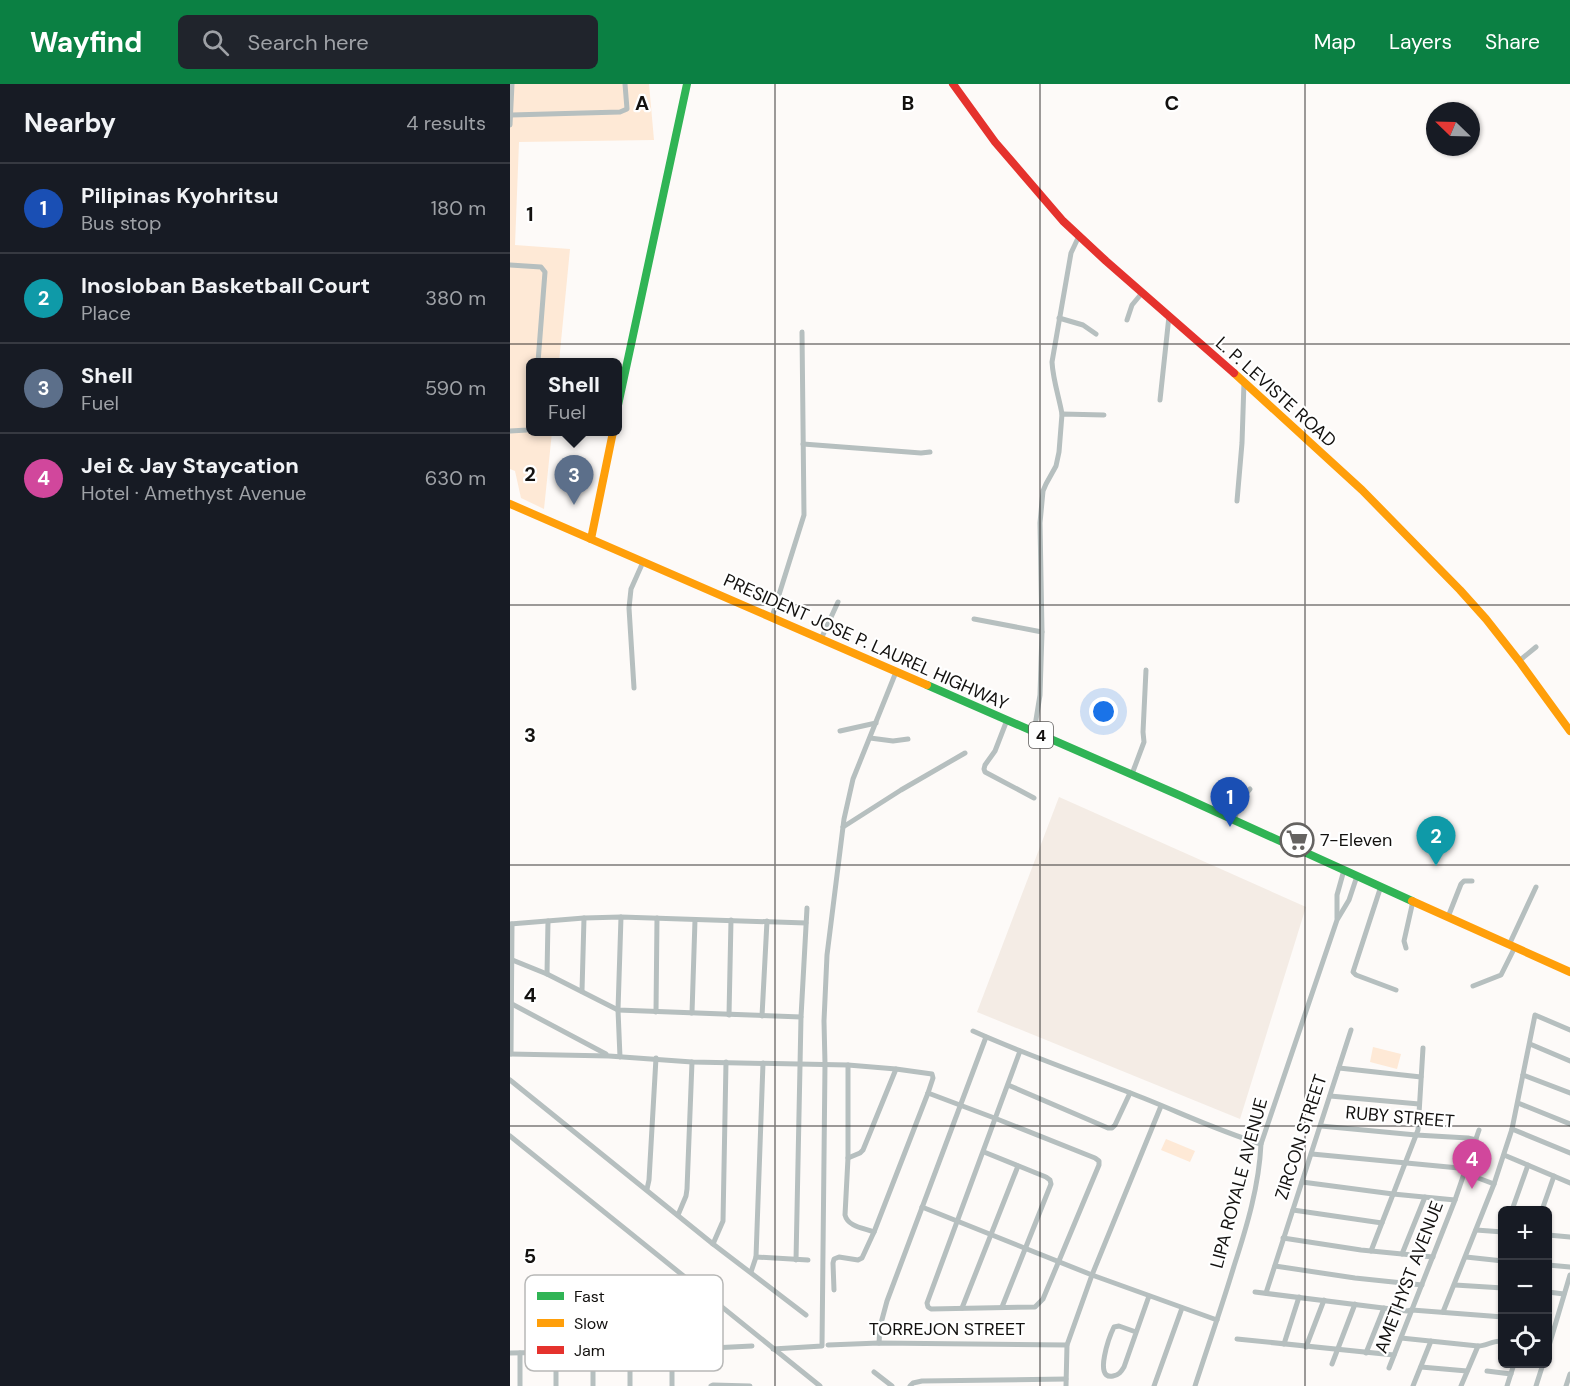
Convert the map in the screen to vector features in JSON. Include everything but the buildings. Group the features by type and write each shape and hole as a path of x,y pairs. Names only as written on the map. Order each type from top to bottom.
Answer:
{"main road":[{"path":"622,391 687,84"},
{"name":"L. P. LEVISTE ROAD","path":"952,84 1028,182 1078,236 1244,381 1362,490 1460,590 1486,618 1570,731"},
{"path":"591,539 612,436"},
{"name":"PRESIDENT JOSE P. LAUREL HIGHWAY","path":"511,502 643,562 1234,819 1570,972"}],"street":[{"path":"510,125 512,84"},
{"path":"511,115 620,112 627,109 625,84"},
{"path":"1034,732 1040,694 1042,632 1040,523 1043,491 1056,466 1059,452 1062,414 1052,362 1071,253 1078,236"},
{"path":"510,265 541,267 545,273 538,358"},
{"path":"1127,320 1132,305 1142,292"},
{"path":"1160,400 1169,316"},
{"path":"1059,318 1083,325 1096,334"},
{"path":"772,617 804,515 802,332"},
{"path":"1237,501 1244,381"},
{"path":"1062,414 1104,415"},
{"path":"510,431 526,430"},
{"path":"803,444 930,452"},
{"path":"634,688 629,608 631,589 643,562"},
{"path":"821,639 838,602"},
{"path":"974,619 1042,632"},
{"path":"1519,661 1536,647"},
{"path":"1132,774 1145,740 1143,732 1146,670"},
{"path":"825,1345 825,975 843,826 853,779 896,672"},
{"path":"1007,720 996,751 985,765 985,772 1034,798"},
{"path":"840,731 876,723"},
{"path":"870,738 893,741 908,739"},
{"path":"843,826 965,753"},
{"path":"1234,819 1242,798 1250,789"},
{"name":"LIPA ROYALE AVENUE","path":"1337,920 1337,895 1344,870"},
{"name":"LIPA ROYALE AVENUE","path":"1195,1386 1253,1203 1261,1144 1337,920 1349,900 1357,876"},
{"path":"1448,917 1461,884 1464,881 1472,881"},
{"path":"1381,886 1353,972 1396,990"},
{"path":"1473,986 1502,975 1536,887"},
{"path":"1406,948 1404,941 1413,901"},
{"path":"796,1260 801,1017 807,908"},
{"path":"806,923 621,917 511,924 511,1054 657,1058 692,1062 848,1065 932,1074 933,1078 928,1093 862,1258 858,1260 839,1257 832,1263 834,1290"},
{"path":"620,1057 618,1010 621,917"},
{"path":"582,991 584,918"},
{"path":"656,1012 657,918"},
{"path":"692,1013 695,920"},
{"path":"729,1015 732,920"},
{"path":"547,974 548,921"},
{"path":"762,1016 767,921"},
{"path":"511,959 547,974 618,1010 801,1017"},
{"path":"511,1003 609,1056"},
{"path":"1443,1312 1504,1155 1518,1103 1535,1016 1570,1030"},
{"name":"ZIRCON STREET","path":"1266,1293 1351,1030"},
{"path":"973,1031 1207,1125 1261,1144"},
{"path":"879,1343 883,1314 986,1037"},
{"path":"1530,1044 1570,1061"},
{"path":"1371,1251 1416,1135 1423,1048"},
{"path":"928,1093 997,1119 1099,1161 1043,1299 1035,1307 931,1309 927,1303 997,1119 1020,1051"},
{"path":"647,1189 657,1058"},
{"path":"678,1215 687,1189 692,1062"},
{"path":"713,1244 723,1221 726,1062"},
{"path":"751,1272 756,1257 763,1063"},
{"path":"848,1065 846,1220 874,1232"},
{"path":"1339,1068 1421,1077"},
{"path":"848,1158 863,1150 896,1069"},
{"path":"1524,1075 1570,1093"},
{"path":"510,1080 713,1244 806,1315"},
{"path":"1008,1085 1108,1128 1115,1125 1130,1093"},
{"path":"1330,1096 1419,1104"},
{"path":"1518,1103 1570,1124"},
{"path":"910,1386 922,1381 1066,1383 1067,1345 1092,1275 1161,1106"},
{"name":"RUBY STREET","path":"1321,1126 1476,1140"},
{"path":"1512,1129 1570,1153"},
{"name":"AMETHYST AVENUE","path":"1389,1368 1455,1200 1479,1130"},
{"path":"510,1136 682,1275"},
{"path":"984,1152 1046,1177 1051,1184 1002,1307"},
{"path":"1312,1154 1459,1168 1494,1184"},
{"path":"1504,1155 1570,1183"},
{"path":"1513,1206 1528,1165"},
{"path":"962,1308 1017,1166"},
{"path":"1543,1206 1554,1176"},
{"path":"1302,1182 1455,1200"},
{"path":"1402,1254 1425,1197"},
{"path":"922,1207 1092,1275 1217,1320"},
{"path":"1293,1210 1382,1222"},
{"path":"1476,1230 1498,1232"},
{"path":"1552,1235 1570,1236"},
{"path":"1283,1238 1371,1251 1433,1257"},
{"path":"756,1257 808,1260"},
{"path":"1466,1257 1498,1260"},
{"path":"1552,1265 1570,1267"},
{"path":"1275,1266 1422,1285"},
{"path":"1552,1335 1570,1275"},
{"path":"1455,1285 1498,1288"},
{"path":"1256,1292 1407,1311 1498,1317"},
{"path":"1552,1292 1564,1294"},
{"path":"1136,1332 1114,1326 1103,1362 1107,1376 1121,1372 1136,1332 1149,1296"},
{"path":"1284,1344 1299,1297"},
{"path":"1306,1347 1324,1300"},
{"path":"1332,1364 1355,1304"},
{"path":"723,1308 820,1386"},
{"path":"1154,1386 1182,1308"},
{"path":"1366,1353 1384,1308"},
{"path":"1552,1320 1556,1321"},
{"path":"1401,1338 1478,1346 1498,1341"},
{"path":"1237,1339 1394,1355"},
{"path":"1413,1386 1431,1341"},
{"name":"TORREJON STREET","path":"772,1348 879,1343 1067,1345"},
{"path":"723,1347 752,1346"},
{"path":"1461,1386 1478,1346"},
{"path":"510,1353 525,1353"},
{"path":"520,1353 520,1386"},
{"path":"1421,1366 1467,1371"},
{"path":"1507,1386 1513,1368"},
{"path":"1536,1386 1542,1368"},
{"path":"1487,1371 1511,1374"},
{"path":"874,1372 892,1386"},
{"path":"1566,1386 1570,1374"},
{"path":"711,1386 713,1384 750,1386"}],"shaded area":[{"path":"510,84 649,84 654,140 519,142 515,245 570,249 559,358 526,358 526,436 552,436 544,509 521,498 515,471 510,469"},
{"path":"1059,797 1306,907 1240,1119 977,1012"},
{"path":"1373,1047 1401,1054 1397,1069 1370,1062"},
{"path":"1166,1139 1195,1151 1190,1162 1161,1150"}],"traffic: fast":[{"path":"622,387 687,84"},
{"path":"927,685 1181,796 1412,901"}],"traffic: slow":[{"path":"1234,373 1362,490 1460,590 1519,661 1570,731"},
{"path":"591,539 612,436"},
{"path":"510,504 927,685"},
{"path":"1412,901 1570,972"}],"traffic: jam":[{"path":"953,84 995,142 1063,221 1234,373"}],"place":[{"name":"Shell","path":"574,505"},
{"name":"Pilipinas Kyohritsu","path":"1230,827"},
{"name":"7-Eleven","path":"1297,840"},
{"name":"Inosloban Basketball Court","path":"1436,866"},
{"name":"Jei & Jay Staycation","path":"1472,1189"}]}
